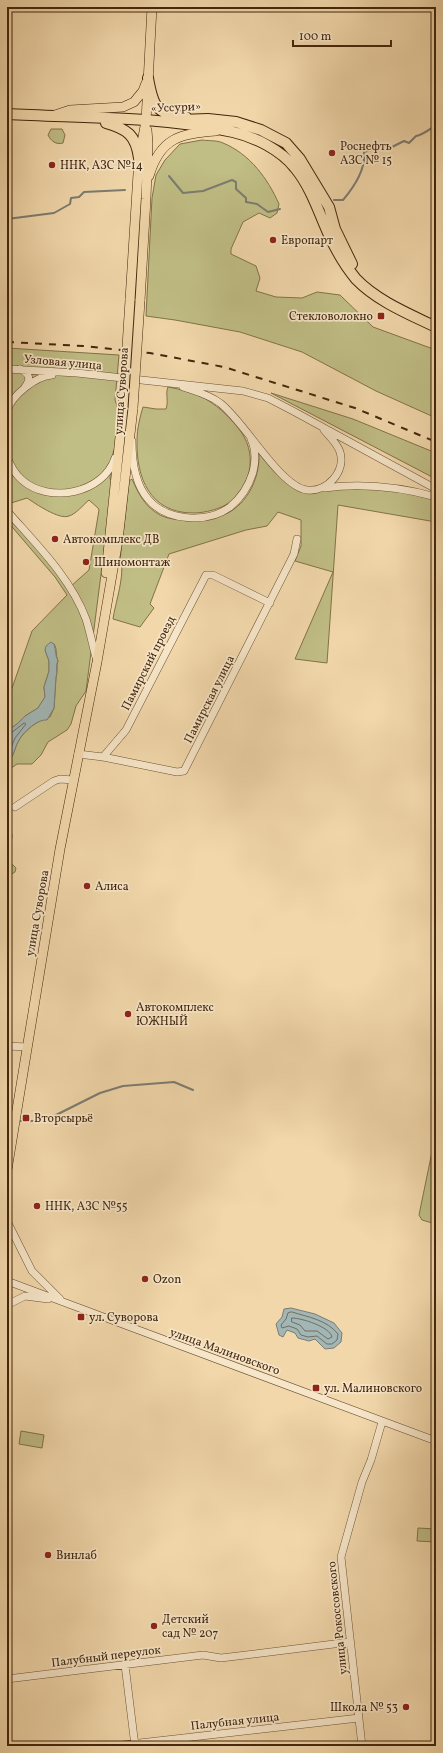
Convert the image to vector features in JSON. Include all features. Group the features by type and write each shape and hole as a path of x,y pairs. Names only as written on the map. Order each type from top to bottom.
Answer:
{"highway":[{"path":"148,78 152,98 159,109 167,115 208,119"},
{"path":"7,114 146,121"},
{"path":"91,118 115,125 134,138 138,146 139,158"},
{"name":"«Уссури»","path":"146,121 208,119 236,122 261,130 286,143 300,158 329,207 335,229 352,265 375,294"},
{"name":"«Уссури»","path":"146,121 234,132 278,151 295,168 307,186 338,254 357,279 375,294 436,327"}],"main road":[{"name":"улица Суворова","path":"7,1170 60,849 97,662 118,540 133,408 140,301 146,199 148,143 146,121 152,7"},
{"path":"50,116 70,110 123,107 134,102 142,91 148,78"},
{"name":"улица Суворова","path":"97,662 120,445 139,158 146,121"},
{"path":"146,199 150,174 163,148 174,139 186,134 224,131"}],"street":[{"name":"Узловая улица","path":"7,368 166,382"},
{"path":"7,410 29,382 27,374 20,369"},
{"path":"23,389 44,376 77,373"},
{"path":"166,382 243,391 268,398 436,489"},
{"path":"166,382 192,390 219,402 233,414 287,480 297,487 307,490 341,486 389,487 416,491 436,497"},
{"path":"133,408 132,446 136,474 142,491 148,500 160,510 189,518 218,514 229,508 240,497 250,481 256,462 254,445 246,430"},
{"path":"320,425 335,442 340,453 340,462 337,474 330,483 320,489"},
{"path":"7,457 10,465 21,480 34,488 51,493 68,493 86,488 102,478 112,467 120,445"},
{"path":"7,510 56,568 71,589 86,619 97,662"},
{"name":"Памирская улица","path":"78,754 104,757 178,772 184,771 294,554 297,539"},
{"name":"Памирский проезд","path":"104,757 126,730 206,576 210,574 213,575 270,603"},
{"path":"15,807 54,781 60,779 73,780"},
{"path":"7,1046 27,1047"},
{"path":"7,1221 32,1271 62,1301"},
{"name":"улица Малиновского","path":"7,1281 436,1441"},
{"path":"7,1305 25,1296 62,1301"},
{"name":"улица Рокоссовского","path":"362,1746 341,1557 362,1482 373,1453 382,1422"},
{"name":"Палубный переулок","path":"7,1679 203,1655 221,1658 350,1642"},
{"path":"125,1665 135,1745"},
{"name":"Палубная улица","path":"113,1746 135,1745 359,1718"}],"shaded area":[{"path":"51,129 62,129 65,135 63,143 56,143 51,139 48,135"},
{"path":"202,140 221,142 242,154 264,177 279,204 277,213 270,218 259,213 243,222 231,249 231,254 256,266 260,278 256,291 276,297 302,298 317,292 340,295 373,327 436,350 436,418 376,391 302,352 240,332 146,316 152,198 156,175 165,160 180,144"},
{"path":"7,348 119,355 115,400 118,409 117,442 111,459 110,479 113,481 86,691 76,706 71,724 67,730 48,742 41,755 32,764 17,764 7,771 7,761 13,756 20,738 31,726 50,717 54,708 58,661 53,643 45,650 49,661 49,671 44,687 45,697 38,708 25,716 7,731 7,698 11,691 32,631 67,595 55,577 7,521 7,511 70,587 89,570 99,510 89,500 74,513 65,517 48,511 27,498 11,503 7,507"},
{"path":"168,387 193,393 211,402 231,419 245,438 250,457 248,477 238,494 222,507 193,513 178,511 166,507 156,500 148,491 143,480 137,454 137,436 143,407 166,409"},
{"path":"271,393 353,419 436,453 436,479"},
{"path":"262,453 298,489 388,489 436,499 436,522 338,505 327,663 295,659 333,572 295,561 301,546 301,520 278,512 267,526 246,530 169,554 150,604 154,608 140,627 113,619 122,572 120,560 129,481 132,479 146,504 160,515 183,520 217,517 237,507 244,500 254,483 259,464 259,454"},
{"path":"7,791 12,837 7,863"},
{"path":"7,863 16,868 15,872 7,877"},
{"path":"433,1147 436,1147 436,1203 432,1216 436,1218 436,1224 422,1220 419,1215"},
{"path":"21,1431 44,1435 42,1448 19,1444"},
{"path":"418,1528 436,1529 436,1542 417,1541"}],"water":[{"path":"51,642 54,644 58,661 54,708 47,720 43,720 30,727 18,742 13,756 7,761 7,731 25,716 38,708 45,697 44,687 49,671 49,661 45,650 46,646"},
{"path":"291,1308 315,1314 334,1323 342,1333 341,1342 334,1348 325,1349 315,1339 309,1341 298,1338 295,1333 287,1330 283,1337 279,1335 276,1324 282,1317 284,1309"}],"waterway":[{"path":"334,200 343,200 355,184 363,165 364,152 381,147 388,149 404,141 409,143 416,136 424,133 436,125"},
{"path":"169,176 183,193 203,191 232,180 236,182 236,189 246,198 246,202 257,204 268,212 280,209"},
{"path":"7,219 54,213 70,204 71,198 79,197 84,192 125,190"},
{"path":"17,1121 44,1121 100,1093 123,1086 174,1082 193,1090"},
{"path":"7,1122 13,1121"}],"railway":[{"path":"7,342 83,346 150,353 224,367 355,408 436,442"}],"place":[{"name":"Роснефть АЗС № 15","path":"332,153"},
{"name":"ННК, АЗС №14","path":"52,165"},
{"name":"Европарт","path":"273,240"},
{"name":"Стекловолокно","path":"381,316"},
{"name":"Автокомплекс ДВ","path":"55,539"},
{"name":"Шиномонтаж","path":"86,562"},
{"name":"Алиса","path":"87,886"},
{"name":"Автокомплекс ЮЖНЫЙ","path":"128,1014"},
{"name":"Вторсырьё","path":"26,1118"},
{"name":"ННК, АЗС №55","path":"37,1206"},
{"name":"Ozon","path":"145,1279"},
{"name":"ул. Суворова","path":"81,1317"},
{"name":"ул. Малиновского","path":"316,1388"},
{"name":"Винлаб","path":"48,1555"},
{"name":"Детский сад № 207","path":"154,1626"},
{"name":"Школа № 53","path":"406,1707"}]}
